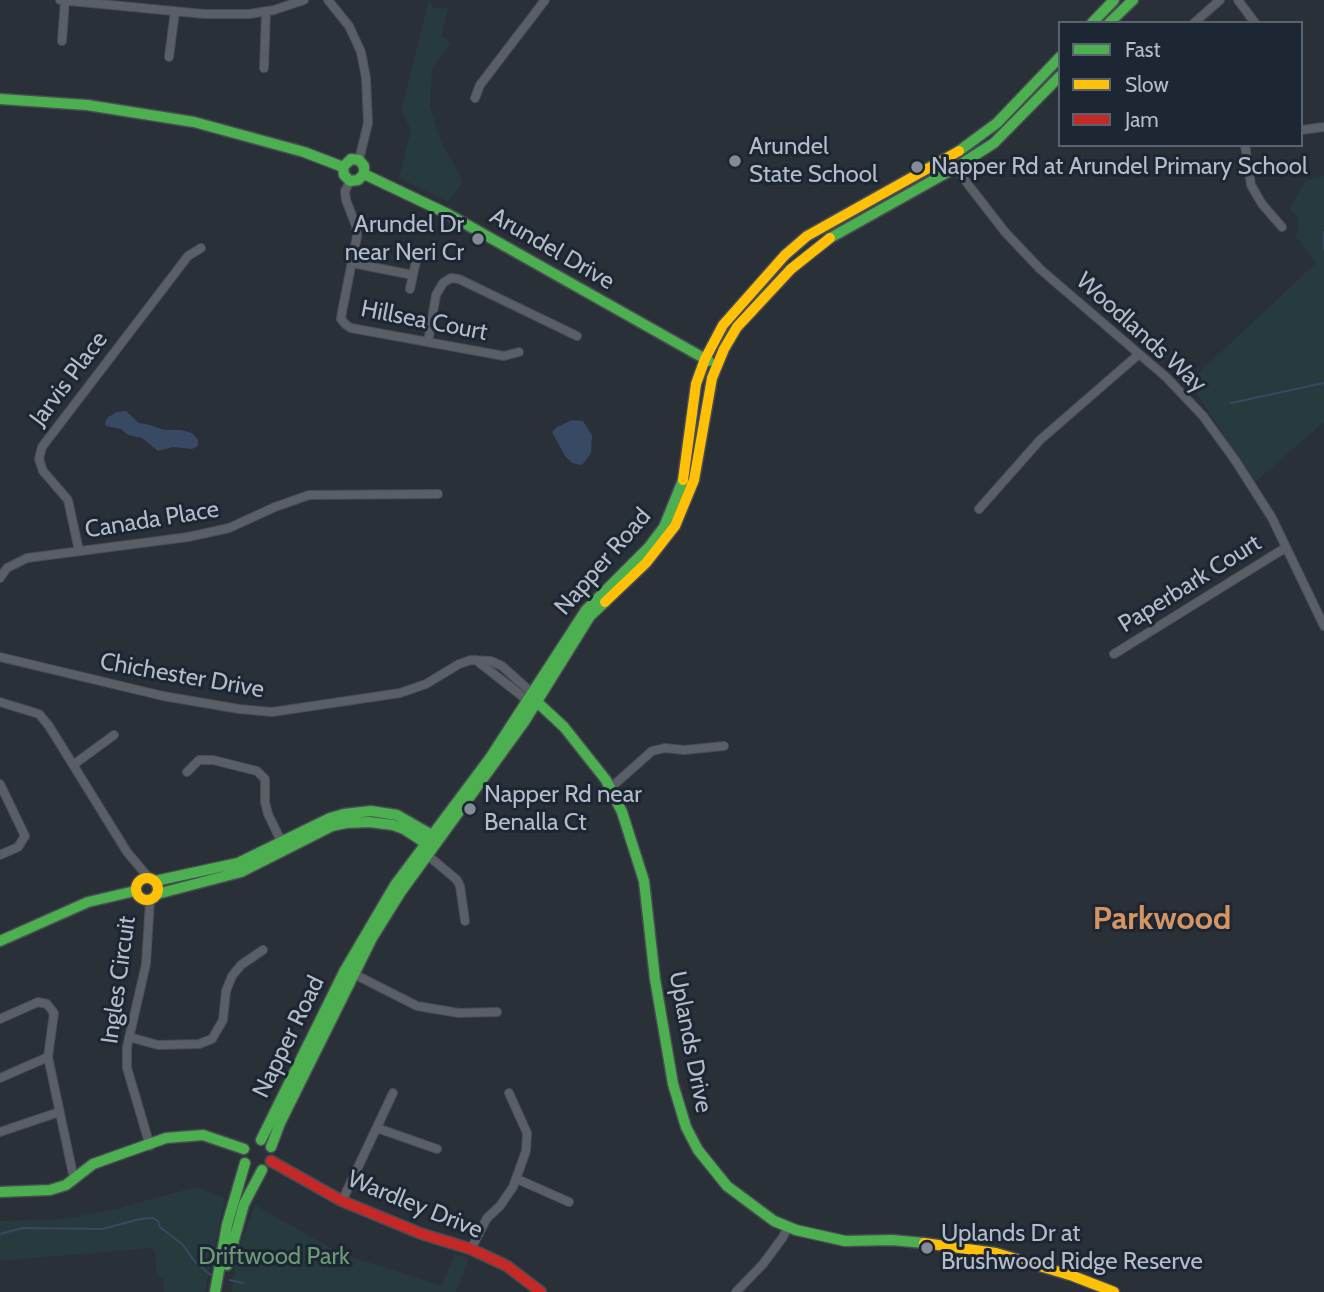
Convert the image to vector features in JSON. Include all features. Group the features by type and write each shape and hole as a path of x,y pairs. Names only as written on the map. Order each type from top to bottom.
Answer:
{"main road":[{"path":"1094,21 1114,0"},
{"path":"1112,21 1133,0"},
{"name":"Napper Road","path":"430,845 524,722 531,698 570,648 590,616 646,563 675,526 694,481 709,390 717,365 738,325 808,254 847,227 952,164 997,123 1058,59"},
{"name":"Napper Road","path":"261,1140 349,972 430,845 531,698 586,610 649,547 670,517 682,487 688,458 694,392 705,359 723,325 785,255 807,236 994,143 1058,78"},
{"path":"0,99 87,105 194,122 304,152 343,167"},
{"path":"351,159 359,160 364,166 364,174 358,180 350,181 344,175 343,167 351,159"},
{"name":"Arundel Drive","path":"364,174 448,214 717,365"},
{"path":"556,719 549,708 548,693 570,648"},
{"name":"Uplands Drive","path":"531,698 556,719 609,785 622,811 643,881 662,1024 673,1084 686,1127 698,1150 727,1186 758,1211 788,1227 845,1241 913,1242 996,1253 1073,1276 1114,1292"},
{"path":"524,722 544,715 556,719"},
{"path":"135,891 139,880 238,863 346,823 369,822 404,828 430,845"},
{"path":"135,891 140,898 153,897 241,872 283,846"},
{"path":"152,879 153,897"},
{"path":"0,941 88,902 135,891"},
{"name":"Napper Road","path":"271,1147 349,972"},
{"path":"0,1192 50,1190 66,1185 93,1164 166,1139 202,1135 244,1149"},
{"path":"215,1292 227,1225 245,1163 244,1149 253,1140 261,1140 271,1147 271,1161 250,1189 237,1224 221,1292"},
{"name":"Wardley Drive","path":"271,1161 342,1200 422,1234 471,1249 508,1266 541,1292"},
{"path":"245,1163 252,1169 262,1170"}],"street":[{"path":"60,0 112,2 175,11 248,15 304,0"},
{"path":"328,0 349,26 361,52 366,78 368,123 359,160"},
{"path":"475,98 480,85 545,0"},
{"path":"1196,21 1220,0"},
{"path":"1238,0 1254,21"},
{"path":"62,41 65,1"},
{"path":"169,57 175,11"},
{"path":"264,68 266,12"},
{"path":"1303,130 1324,127"},
{"path":"1245,147 1251,185 1262,204 1282,227"},
{"name":"Woodlands Way","path":"952,164 1005,232 1040,269 1166,377 1203,416 1272,519 1324,626"},
{"name":"Hillsea Court","path":"350,181 345,191 345,200 356,226 341,319 345,324 351,328 504,356 519,352"},
{"name":"Jarvis Place","path":"79,551 68,500 43,471 39,460 42,447 188,256 201,248"},
{"path":"410,289 416,261"},
{"path":"352,263 413,275"},
{"path":"428,342 436,295 443,283 451,278 459,279 578,336"},
{"path":"979,509 1040,440 1139,354"},
{"name":"Canada Place","path":"0,578 7,568 27,558 188,537 229,528 309,495 438,494"},
{"name":"Paperbark Court","path":"1114,654 1285,548"},
{"name":"Chichester Drive","path":"0,657 163,696 272,712 400,693 426,684 459,664 476,660 531,698"},
{"path":"0,702 39,714 127,852 152,879"},
{"path":"73,765 114,735"},
{"path":"609,785 616,783 652,751 724,746"},
{"path":"187,772 199,760 213,760 257,771 265,779 268,814 283,846"},
{"path":"0,784 25,836 18,847 0,855"},
{"path":"430,845 460,886 465,921"},
{"name":"Ingles Circuit","path":"150,1146 127,1068 129,1037 146,964 153,897"},
{"path":"129,1037 158,1045 199,1044 212,1039 223,1020 226,991 232,976 241,965 263,950"},
{"path":"349,972 417,1006 459,1013 497,1012"},
{"path":"0,1019 38,1002 47,1004 54,1013 48,1057 74,1179"},
{"path":"0,1078 48,1057"},
{"path":"342,1200 393,1093"},
{"path":"471,1249 487,1218 500,1206 517,1180 526,1151 527,1133 509,1093"},
{"path":"0,1132 59,1112"},
{"path":"377,1128 437,1149"},
{"path":"517,1180 569,1202"},
{"path":"736,1292 763,1264 788,1227"}],"green space":[{"path":"429,0 433,7 443,9 449,6 441,35 451,43 432,69 430,106 440,139 463,182 448,202 399,178 411,130 401,110"},
{"path":"1324,176 1324,422 1255,482 1189,382 1316,263 1296,236 1299,226 1297,215 1289,210 1306,180"},
{"path":"196,1187 225,1198 205,1292 164,1292 163,1279 157,1275 155,1251 152,1248 0,1261 0,1221 64,1219 116,1209"},
{"name":"Driftwood Park","path":"255,1205 340,1253 441,1286 455,1254 469,1259 456,1292 232,1292 236,1255"}],"water":[{"path":"126,411 139,423 164,430 192,433 198,440 198,446 192,449 173,447 158,451 142,438 106,426 108,417"},
{"path":"572,420 583,421 592,435 591,453 580,465 572,463 565,456 552,432"}],"waterway":[{"path":"1324,232 1324,249"},
{"path":"1231,403 1324,383"},
{"path":"0,1234 23,1228 102,1229 153,1218 211,1275"},
{"path":"230,1280 243,1283"}],"traffic: fast":[{"path":"1094,21 1114,0"},
{"path":"1111,21 1133,0"},
{"path":"959,151 997,123 1058,59"},
{"path":"830,238 994,143 1058,78"},
{"path":"0,99 87,105 194,122 304,152 343,167"},
{"path":"343,167 351,159 359,160 364,166 364,174"},
{"path":"343,167 344,175 350,181 358,180 364,174"},
{"path":"364,174 448,214 709,361"},
{"path":"261,1140 345,970 395,885 490,758 586,610 649,547 664,527 683,480"},
{"path":"271,1147 280,1123 372,938 400,893 524,722 590,616 605,602"},
{"path":"536,701 564,727 606,780 622,812 644,881 655,979 673,1084 686,1127 698,1150 727,1186 774,1221 796,1230 845,1241 892,1240 924,1243"},
{"path":"155,881 238,863 330,818 344,814 371,811 397,815 437,838"},
{"path":"157,894 241,872 332,826 346,823 393,825 430,846"},
{"path":"0,941 88,902 135,891"},
{"path":"0,1192 50,1190 66,1185 93,1164 166,1138 203,1135 244,1149"},
{"path":"215,1292 227,1225 245,1163"},
{"path":"227,1265 244,1204 262,1170"}],"traffic: slow":[{"path":"683,480 696,384 705,359 723,325 785,255 807,236 959,151"},
{"path":"605,602 646,563 675,526 694,480 712,378 737,327 791,269 830,238"},
{"path":"143,878 151,878 158,885 158,889 158,893 151,900 143,900 136,893 136,885 143,878"},
{"path":"924,1243 996,1253 1073,1276 1114,1292"}],"traffic: jam":[{"path":"271,1161 342,1201 422,1234 471,1249 507,1266 541,1292"}],"place":[{"name":"Arundel State School","path":"735,161"},
{"name":"Napper Rd at Arundel Primary School","path":"917,167"},
{"name":"Arundel Dr near Neri Cr","path":"478,239"},
{"name":"Napper Rd near Benalla Ct","path":"470,809"},
{"name":"Uplands Dr at Brushwood Ridge Reserve","path":"927,1248"}],"district":[{"name":"Parkwood","path":"1162,920"}]}
